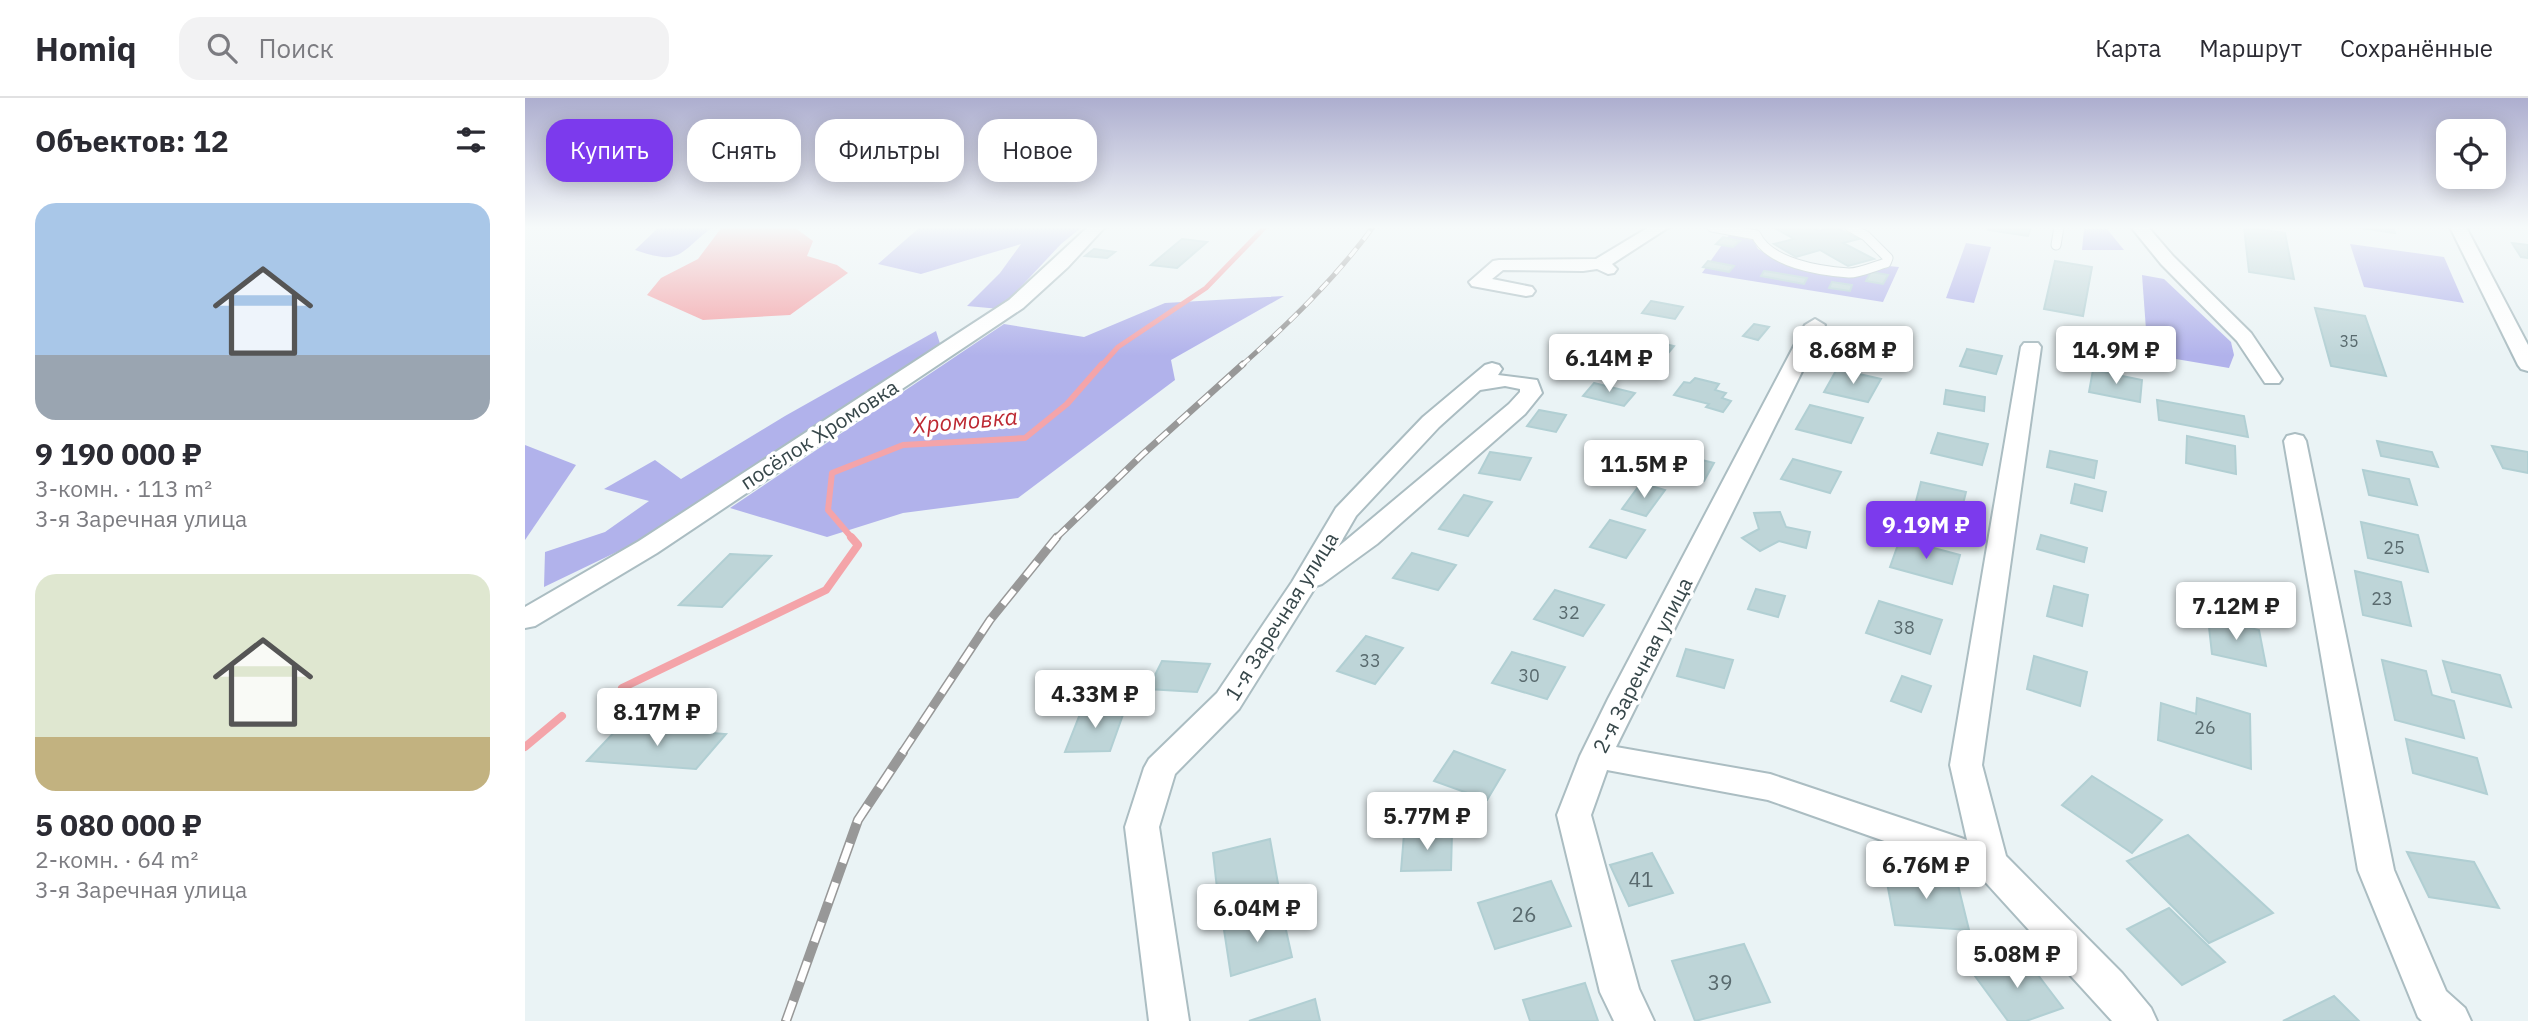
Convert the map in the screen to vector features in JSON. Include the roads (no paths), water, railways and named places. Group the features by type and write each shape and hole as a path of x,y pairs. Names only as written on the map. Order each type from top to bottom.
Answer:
{"street":[{"name":"посёлок Хромовка","path":"525,619 648,547 1016,304 1054,270"},
{"path":"1493,270 1478,282 1526,291"},
{"path":"2177,270 2244,337 2272,379"},
{"path":"2480,270 2528,365"},
{"name":"2-я Заречная улица","path":"1634,1021 1621,992 1573,815 1596,756 1815,326"},
{"path":"1990,863 1966,765 2031,347"},
{"path":"1304,584 1368,538 1517,409 1531,393 1530,384 1524,382 1483,377"},
{"name":"1-я Заречная улица","path":"1169,1021 1142,827 1160,768 1228,701 1304,584 1345,513 1431,422 1483,377"},
{"path":"2295,441 2345,719 2376,870 2432,1004 2451,1021"},
{"path":"1596,756 1770,787 1990,863 2108,986 2137,1021"}],"lane":[{"path":"1835,270 1851,273 1861,270"}],"waterway":[{"name":"Хромовка","path":"1101,366 1118,347 1206,288 1223,270"},
{"name":"Хромовка","path":"852,538 828,510 832,473 903,445 1025,438 1067,404 1102,364"},
{"name":"Хромовка","path":"622,688 826,590 858,545 851,537"},
{"name":"Хромовка","path":"525,747 562,716"}],"railway":[{"path":"1241,366 1338,270"},
{"path":"1057,537 1143,454 1243,364"},
{"path":"902,753 990,620 1057,537"},
{"path":"786,1021 858,820 903,752"}]}
